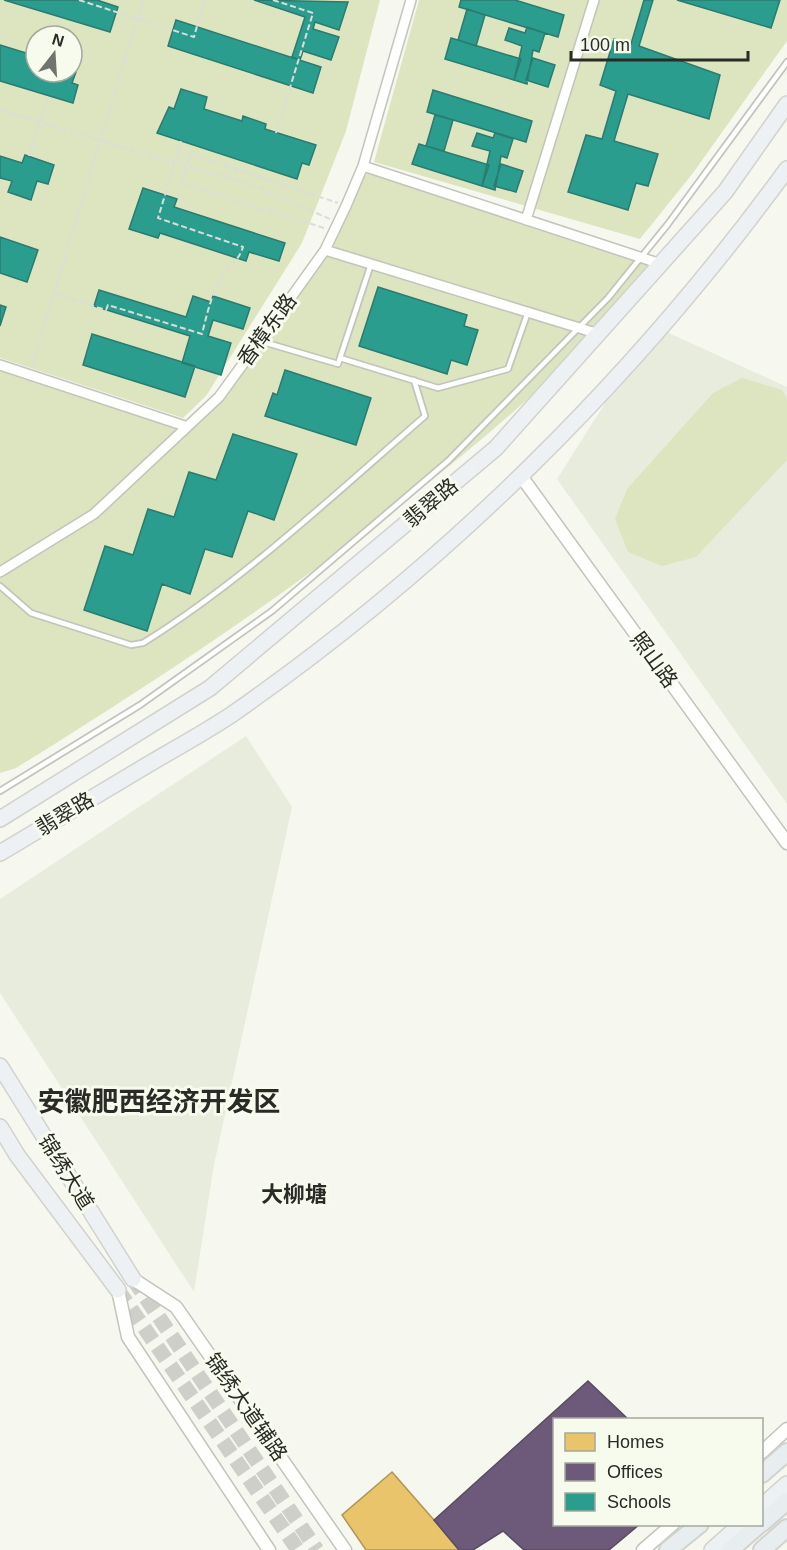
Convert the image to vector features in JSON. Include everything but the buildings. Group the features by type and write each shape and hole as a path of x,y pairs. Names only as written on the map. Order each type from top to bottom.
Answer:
{"highway":[{"path":"763,1473 787,1452"},
{"path":"763,1522 787,1501"},
{"path":"668,1550 698,1526"},
{"path":"730,1550 759,1526"},
{"path":"762,1550 787,1528"}],"main road":[{"name":"翡翠路","path":"0,819 210,688 496,448 726,192 787,104"},
{"name":"翡翠路","path":"0,853 230,715 372,608 521,476 635,356 752,218 787,169"},
{"name":"锦绣大道","path":"0,1066 132,1279"},
{"name":"锦绣大道","path":"0,1127 17,1155 118,1290"},
{"path":"763,1505 787,1484"},
{"path":"712,1550 739,1526"}],"street":[{"name":"香樟东路","path":"0,572 94,514 185,426 219,397 326,250 332,231 346,206 363,166 411,0"},
{"path":"526,220 594,0"},
{"path":"363,166 661,264"},
{"path":"326,250 598,334"},
{"path":"0,365 185,426"},
{"name":"照山路","path":"521,476 787,843"},
{"name":"锦绣大道辅路","path":"132,1279 176,1307 345,1550"},
{"path":"118,1290 128,1337 268,1550"},
{"path":"763,1451 787,1430"},
{"path":"643,1550 671,1526"}],"lane":[{"path":"0,791 140,705 272,611 448,461 608,298 641,258 787,62"},
{"path":"260,340 338,364 371,264"},
{"path":"340,358 438,388 508,369 528,312"},
{"path":"0,586 31,614 50,622 131,645 142,643 228,582 312,514 425,416 414,380"}],"path":[{"path":"79,0 194,37 204,0"},
{"path":"31,368 143,0"},
{"path":"273,0 313,13 276,133"},
{"path":"29,156 48,96"},
{"path":"0,110 257,187 338,222"},
{"path":"54,294 106,310 108,305 202,334 213,296 224,274 239,259 243,247 158,218 181,141"},
{"path":"332,231 181,183 190,154 346,206"}],"shaded area":[{"path":"658,328 787,387 787,804 557,479 635,356"},
{"path":"246,736 292,807 214,1165 194,1292 0,993 0,899"}],"green space":[{"path":"0,0 380,0 346,131 302,243 206,396 183,418 0,358"},
{"path":"419,0 787,0 787,41 693,173 640,239 374,162"},
{"path":"364,166 661,264 605,327 530,397 462,456 391,512 318,567 169,670 16,768 0,773 0,365 185,426 219,397 327,249"},
{"path":"742,378 782,390 787,399 787,460 696,557 662,566 628,552 615,519 627,489 713,393"}],"tunnel":[{"path":"133,1279 317,1550"},
{"path":"118,1290 298,1550"}],"district":[{"name":"安徽肥西经济开发区","path":"159,1102"},
{"name":"大柳塘","path":"294,1194"}]}
